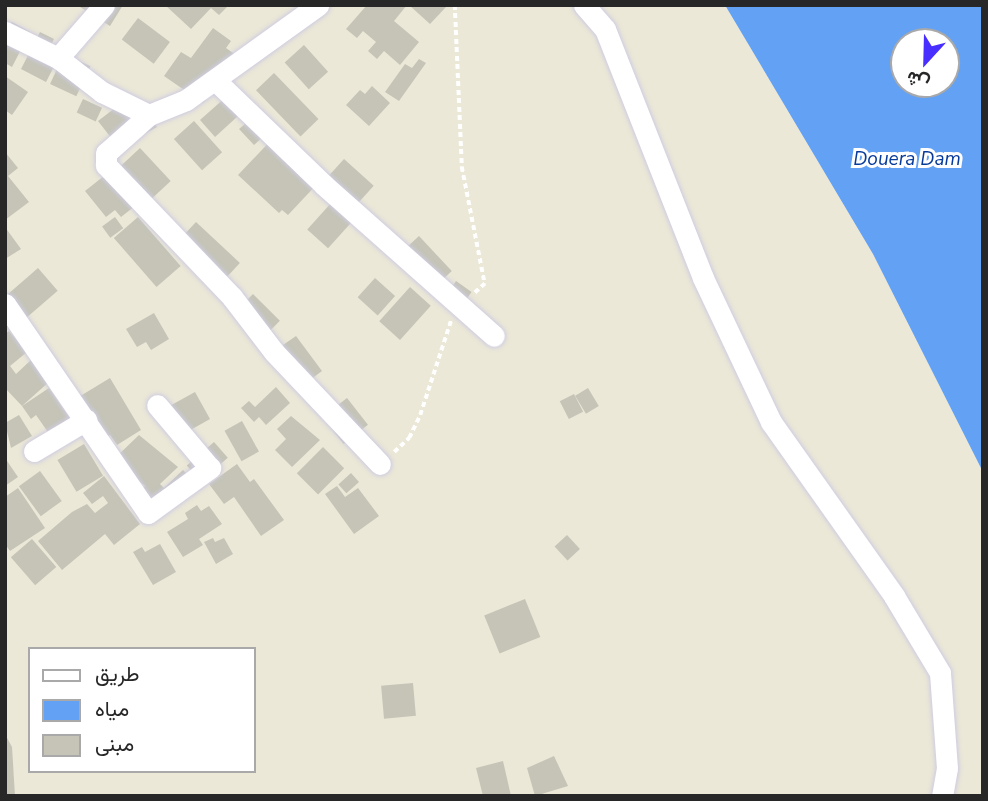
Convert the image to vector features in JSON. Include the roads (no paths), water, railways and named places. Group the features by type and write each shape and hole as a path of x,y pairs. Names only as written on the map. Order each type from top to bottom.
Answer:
{"street":[{"path":"58,58 104,5"},
{"path":"318,5 186,100 149,115 106,153 106,165 232,298 274,352 380,464"},
{"path":"584,5 605,29 703,278 771,422 894,596 940,673 947,768 942,796"},
{"path":"5,32 58,58 102,92 149,115"},
{"path":"215,80 494,336"},
{"path":"5,304 148,513 210,468 157,405"},
{"path":"34,451 86,420"}],"water":[{"name":"Douera Dam","path":"725,5 983,5 983,472 873,254"}]}
